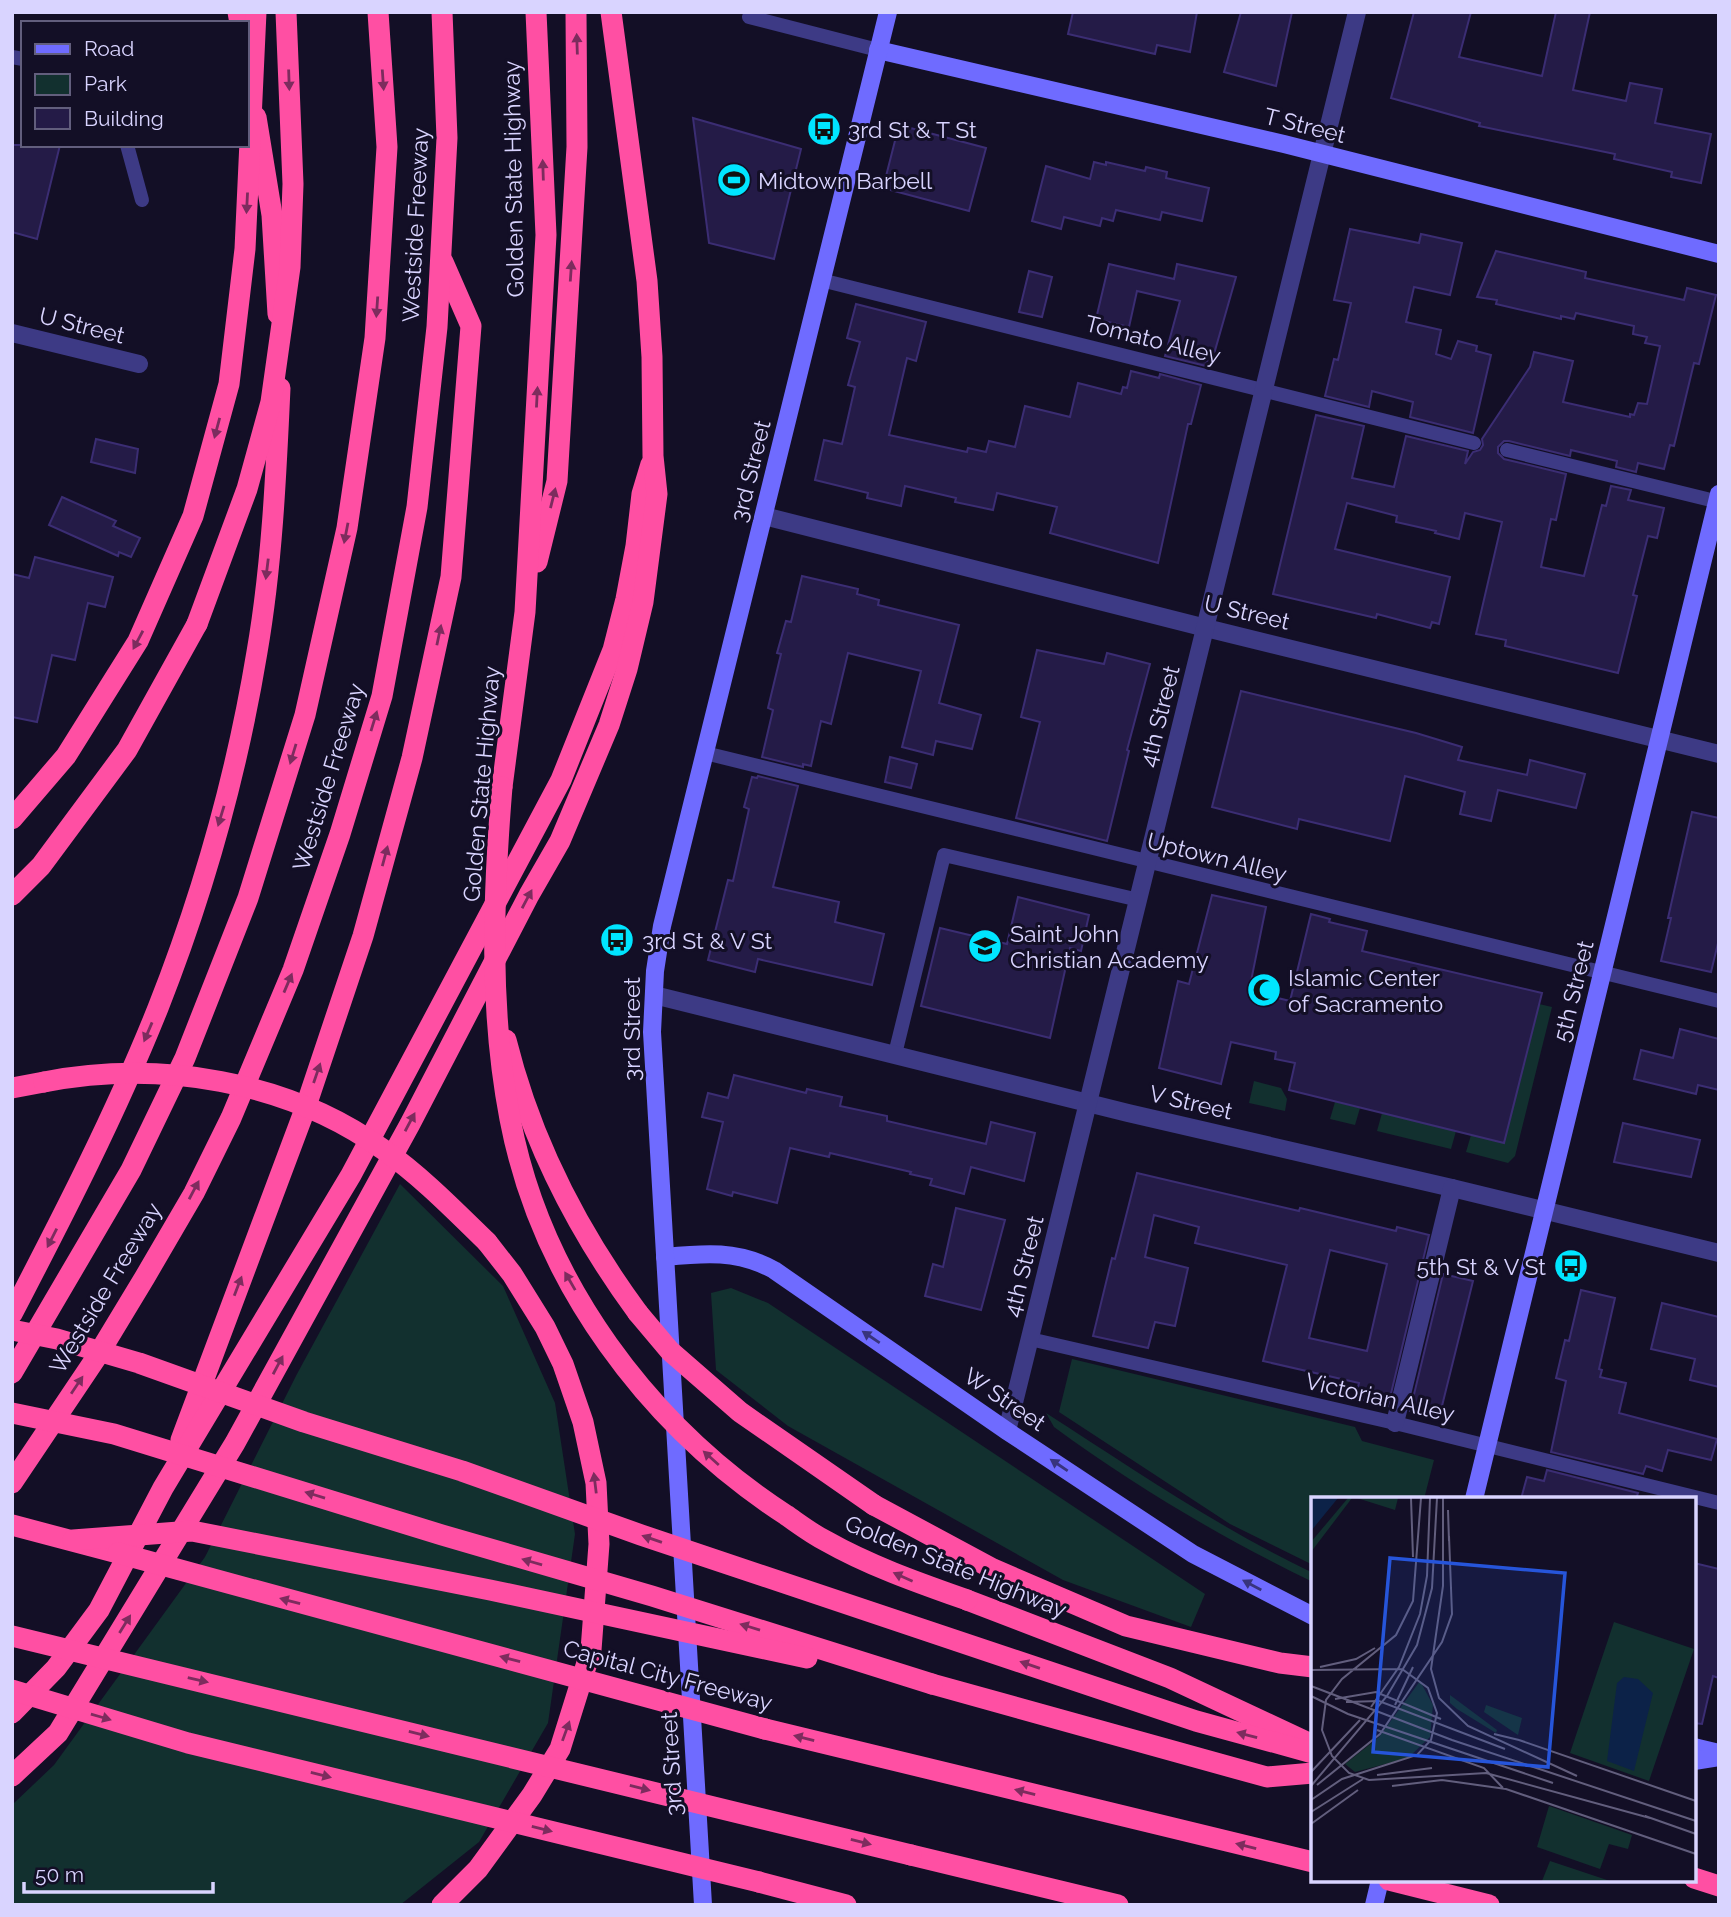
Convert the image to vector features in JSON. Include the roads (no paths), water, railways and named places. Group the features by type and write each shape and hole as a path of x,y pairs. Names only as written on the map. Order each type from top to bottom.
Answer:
{"highway":[{"path":"12,819 66,756 138,640 193,516 229,384 245,249 256,12"},
{"path":"12,895 41,866 127,750 197,624 247,489 271,402 290,267 293,184 286,12"},
{"name":"Westside Freeway","path":"12,1373 131,1170 185,1059 248,898 305,715 347,528 375,338 387,146 378,12"},
{"name":"Westside Freeway","path":"12,1483 96,1358 194,1193 230,1118 293,970 340,834 382,696 417,507 437,327 447,138 442,12"},
{"name":"Golden State Highway","path":"536,12 546,235 525,612 502,787 494,913 500,1050 510,1120 545,1231 565,1274 601,1334 643,1391 684,1434 745,1489 825,1541 911,1581 1170,1678 1311,1744"},
{"path":"525,612 557,481 577,147 576,12"},
{"path":"12,1776 58,1733 236,1443 410,1124 529,895 561,841 605,736 627,669 643,602 657,494 653,456 652,357 647,281 611,12"},
{"path":"12,1314 69,1205 130,1073 181,945 226,800 257,652 275,501 281,356 272,215 248,70"},
{"path":"163,1488 309,1099 363,936 412,758 451,577 471,326 442,257"},
{"path":"12,1713 56,1668 99,1610 163,1488 351,1175 561,779 613,650 634,559 642,494 653,456"},
{"path":"498,1006 515,1075 539,1144 571,1211 609,1274 638,1313 670,1351 740,1412 874,1505 993,1569 1126,1626 1280,1663 1311,1667"},
{"path":"12,1088 83,1074 151,1073 214,1079 281,1098 335,1121 383,1149 435,1190 487,1242 519,1285 545,1327 563,1364 583,1422 596,1483 599,1544 591,1650 560,1749 532,1795 478,1869 442,1905"},
{"path":"12,1330 57,1339 139,1363 304,1422 462,1471 641,1535 1183,1716 1311,1752"},
{"path":"12,1413 114,1434 442,1535 652,1596 932,1684 1267,1777 1311,1773"},
{"name":"Capital City Freeway","path":"12,1525 765,1728 1311,1862"},
{"path":"73,1540 192,1531 932,1684"},
{"path":"12,1636 1118,1905"},
{"path":"12,1690 188,1743 846,1905"},
{"path":"1696,1879 1719,1886"},
{"path":"1397,1882 1489,1905"}],"street":[{"name":"3rd Street","path":"704,1905 652,1032 658,945 888,12"},
{"name":"4th Street","path":"1007,1431 1357,12"},
{"name":"T Street","path":"878,50 1322,154 1719,254"},
{"name":"U Street","path":"12,333 139,365"},
{"name":"5th Street","path":"1474,1497 1718,499"},
{"name":"U Street","path":"764,516 1719,754"},
{"name":"V Street","path":"654,995 1088,1103 1719,1253"},
{"path":"1395,1423 1452,1188"},
{"name":"W Street","path":"665,1257 729,1254 758,1261 1007,1431 1193,1553 1311,1615"},
{"path":"1696,1748 1719,1755"},
{"path":"1696,1761 1719,1755"},
{"path":"1374,1905 1380,1882"}],"lane":[{"path":"748,17 878,50"},
{"path":"128,147 142,200"},
{"name":"Tomato Alley","path":"821,280 1474,443"},
{"path":"1507,450 1718,499"},
{"name":"Uptown Alley","path":"705,753 1719,1001"},
{"path":"895,1054 944,855 1139,900"},
{"name":"Victorian Alley","path":"1030,1339 1395,1423 1695,1497"},
{"name":"Victorian Alley","path":"1696,1497 1719,1503"}],"place":[{"name":"3rd St & T St","path":"824,129"},
{"name":"Midtown Barbell","path":"734,180"},
{"name":"3rd St & V St","path":"617,940"},
{"name":"Saint John Christian Academy","path":"985,946"},
{"name":"Islamic Center of Sacramento","path":"1264,990"},
{"name":"5th St & V St","path":"1571,1266"}]}
